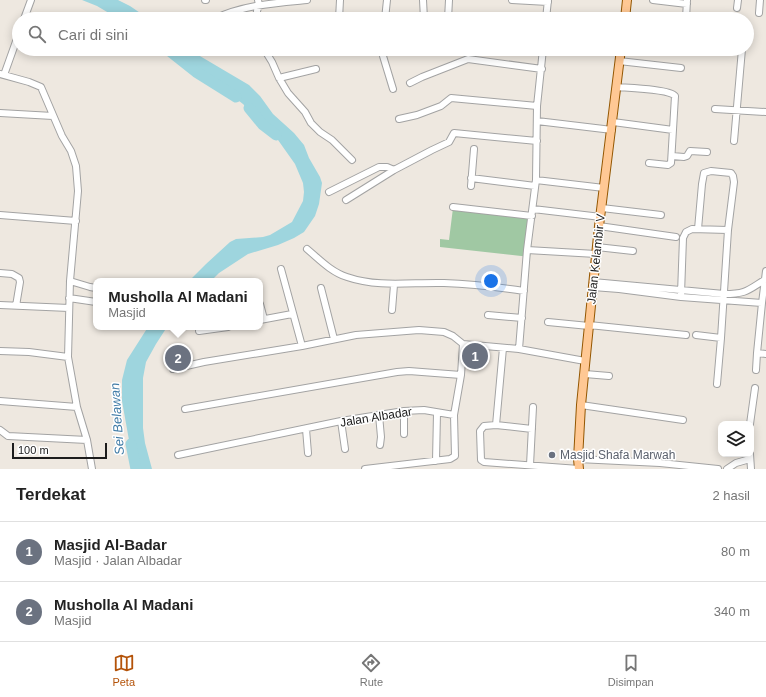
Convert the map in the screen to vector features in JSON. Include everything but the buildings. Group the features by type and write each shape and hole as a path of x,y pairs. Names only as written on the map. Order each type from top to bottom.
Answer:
{"main road":[{"path":"626,12 627,0"},
{"name":"Jalan Kelambir V","path":"579,469 578,459 581,405 599,226 620,56"}],"street":[{"path":"27,12 31,0"},
{"path":"229,12 259,3 307,0"},
{"path":"339,12 340,0"},
{"path":"386,12 387,0"},
{"path":"423,0 424,12"},
{"path":"448,12 449,0"},
{"path":"512,0 548,1 547,12"},
{"path":"653,0 687,2 686,12"},
{"path":"737,8 738,0"},
{"path":"759,14 760,0"},
{"path":"12,50 2,75 29,82 41,87 52,116 71,151 76,166 78,191 70,281 68,357 77,407 87,440 92,469"},
{"path":"268,56 288,93 305,112 311,123 320,132 332,140 352,160"},
{"path":"383,56 393,88"},
{"path":"520,349 527,250 535,183 537,121 543,56"},
{"path":"734,141 741,56"},
{"path":"410,83 468,59 542,69"},
{"path":"619,60 681,68"},
{"path":"279,78 316,69"},
{"path":"616,87 653,90 673,94 675,100 672,156 670,164 649,163"},
{"path":"399,119 417,115 441,106 451,98 538,106"},
{"path":"715,109 766,112"},
{"path":"0,113 52,116"},
{"path":"537,121 673,130"},
{"path":"346,200 394,170 449,142 454,133 537,142"},
{"path":"471,186 474,149"},
{"path":"672,156 684,157 687,156 690,151 707,152"},
{"path":"329,192 379,168 387,167 394,170"},
{"path":"698,229 702,175 706,172 717,171 731,173 734,182 728,230 717,384"},
{"path":"471,178 604,188"},
{"path":"453,208 532,212 601,218"},
{"path":"602,208 661,215"},
{"path":"0,215 76,221"},
{"path":"599,226 676,237"},
{"path":"681,297 683,238 686,232 689,230 698,229 728,230"},
{"path":"307,249 327,266 346,277 360,281 394,285 443,283 483,285 524,291"},
{"path":"527,250 633,250"},
{"path":"281,269 292,314 302,346"},
{"path":"756,370 766,272"},
{"path":"0,273 16,275 19,278 20,282 16,306"},
{"path":"593,285 737,294 748,291 766,279"},
{"path":"70,281 93,288"},
{"path":"392,310 394,285"},
{"path":"593,285 681,297 762,303"},
{"path":"321,288 334,339"},
{"path":"748,291 751,302"},
{"path":"69,298 93,302"},
{"path":"0,305 69,308"},
{"path":"263,320 292,314"},
{"path":"488,315 522,318"},
{"path":"548,322 686,335"},
{"path":"199,331 206,330"},
{"path":"173,369 204,362 302,346 356,335 419,330 444,332 453,336 463,344 520,349 586,361"},
{"path":"696,336 721,338"},
{"path":"365,469 404,463 436,461 455,456 454,414 461,375 463,344"},
{"path":"496,425 503,348"},
{"path":"0,351 29,352 68,357"},
{"path":"757,353 766,354"},
{"path":"185,409 397,372 409,371 461,375"},
{"path":"585,374 609,376"},
{"path":"750,421 755,388"},
{"path":"0,401 77,407"},
{"path":"581,405 683,420"},
{"path":"530,465 533,407"},
{"name":"Jalan Albadar","path":"178,455 341,421 404,411 424,410 437,413 454,414"},
{"path":"404,411 404,434"},
{"path":"436,461 437,413"},
{"path":"379,415 381,437 380,445"},
{"path":"341,421 345,449"},
{"path":"532,429 486,425 480,431 481,460 484,462 579,469"},
{"path":"306,429 308,453"},
{"path":"0,430 8,436 87,440"},
{"path":"727,469 750,457 751,469"},
{"path":"578,459 660,463 718,469"}],"green space":[{"path":"453,208 534,217 530,257 440,247 440,239 449,240"}],"water":[{"path":"82,0 118,0 139,12 107,12"},
{"path":"175,56 200,56 249,85 260,96 273,114 294,133 304,145 322,183 319,204 315,216 304,232 278,245 248,254 219,273 214,278 192,278 230,242 236,239 270,235 292,222 303,201 304,192 303,183 295,164 278,140 243,104 212,80"},
{"name":"Sei Belawan","path":"146,330 165,330 146,362 143,378 143,428 145,443 152,469 136,469 132,457 122,401 122,380 127,360"}],"waterway":[{"name":"Sei Belawan","path":"176,56 196,72 236,97"},
{"name":"Sei Belawan","path":"249,108 263,125 276,135"},
{"name":"Sei Belawan","path":"131,444 136,469"}],"place":[{"name":"Masjid Al-Badar","path":"475,356"},
{"name":"Musholla Al Madani","path":"178,358"},
{"name":"Masjid Shafa Marwah","path":"552,455"}]}
